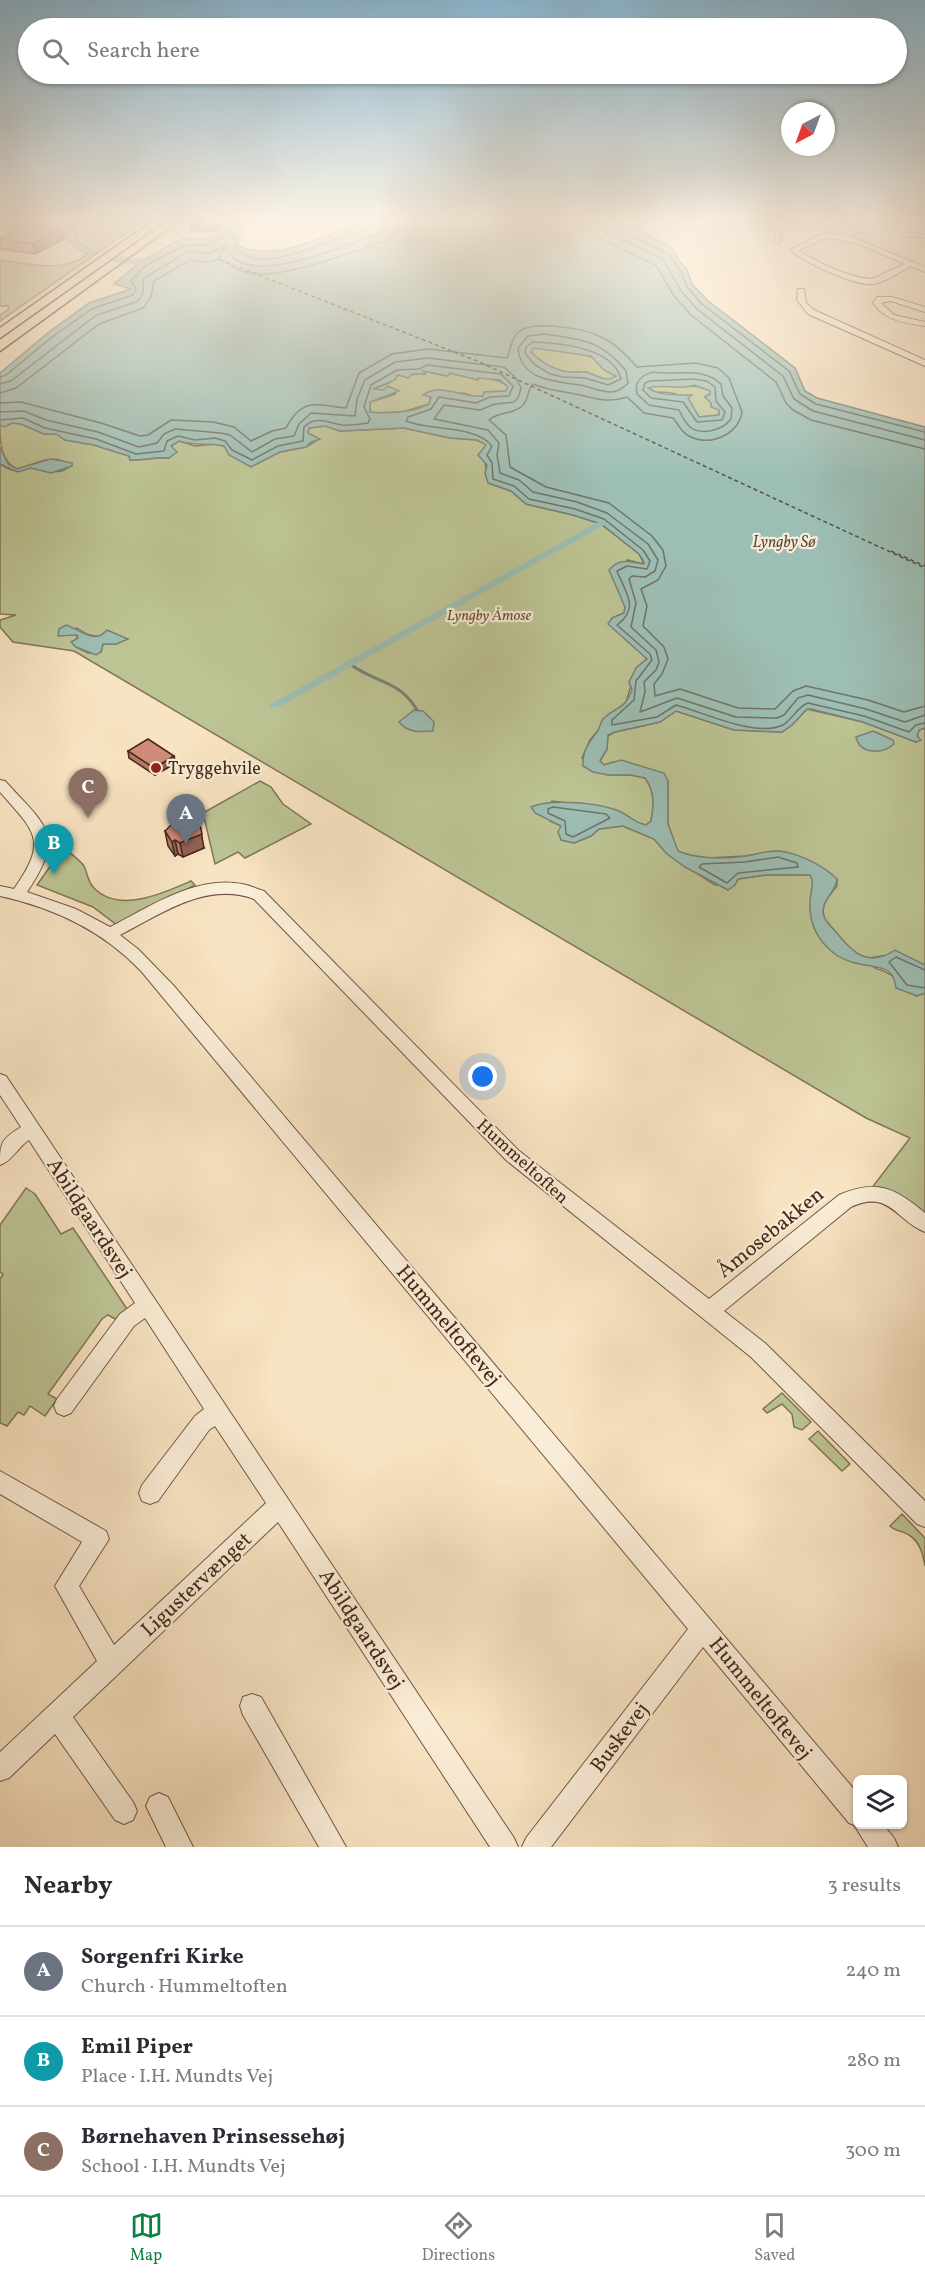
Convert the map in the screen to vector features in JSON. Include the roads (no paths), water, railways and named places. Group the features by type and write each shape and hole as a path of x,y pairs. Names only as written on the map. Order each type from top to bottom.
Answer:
{"highway":[{"path":"0,326 31,304"},
{"path":"0,334 42,304"}],"street":[{"path":"802,304 811,312 923,360"},
{"path":"878,304 880,309 894,318 925,324"},
{"path":"908,304 925,310"},
{"path":"0,784 37,826 44,843 40,861 9,892"},
{"name":"Hummeltoften","path":"109,934 202,889 233,886 259,895 512,1155 560,1196 710,1310 758,1350 925,1516"},
{"name":"Hummeltoftevej","path":"9,892 71,913 109,934 132,953 168,990 853,1808"},
{"name":"Abildgaardsvej","path":"0,1081 505,1847"},
{"path":"0,1158 14,1140 33,1130"},
{"name":"Åmosebakken","path":"710,1310 845,1201 866,1193 883,1196 902,1204 925,1224"},
{"path":"64,1406 127,1320 148,1305"},
{"path":"150,1492 202,1423 218,1411"},
{"path":"0,1482 98,1539 66,1586 112,1663"},
{"name":"Ligustervænget","path":"0,1769 280,1505"},
{"name":"Buskevej","path":"535,1847 703,1628"},
{"path":"252,1706 333,1847"},
{"path":"57,1715 124,1810"},
{"path":"159,1806 180,1847"},
{"path":"870,1829 885,1847"}],"water":[{"name":"Lyngby Sø","path":"87,304 712,304 795,368 805,391 817,398 925,427 925,728 919,730 917,736 921,740 916,742 863,722 811,709 807,709 782,732 734,730 676,711 660,722 608,735 607,749 600,761 604,765 621,760 664,773 668,781 668,824 678,851 694,856 721,858 779,851 803,857 825,869 837,879 823,908 828,924 855,952 862,956 877,958 895,950 925,965 925,993 917,996 896,988 895,981 888,971 849,961 829,949 819,937 811,917 810,875 766,875 738,879 735,885 728,890 685,867 667,854 654,839 623,826 599,829 591,836 574,843 561,840 558,832 561,826 535,813 531,807 563,802 602,806 621,812 646,825 651,821 653,799 651,788 645,778 631,775 608,775 593,772 583,766 587,748 602,721 626,702 632,690 629,682 636,668 647,659 608,624 612,618 624,613 625,607 609,570 621,562 644,564 644,562 639,554 601,524 526,504 511,491 488,483 485,473 487,465 478,455 486,445 477,440 450,438 404,428 340,431 325,426 309,428 308,433 320,439 311,442 306,447 280,452 251,467 229,455 224,446 179,441 171,446 177,452 169,458 130,460 129,456 94,445 65,440 56,434 44,434 21,424 12,423 4,427 0,425 0,373 49,332","holes":["534,348 591,356 604,370 616,376 604,379 585,372 559,370 544,363 531,352","423,371 448,376 450,373 478,380 478,378 500,380 508,387 506,391 484,392 483,396 445,390 430,391 423,395 431,397 429,404 422,407 400,412 370,412 370,402 399,391 388,386 383,390 373,389 395,380 398,375 408,378 413,374 425,374","694,385 710,391 710,394 705,397 711,403 711,407 719,410 719,415 699,417 688,398 692,395 663,394 648,388"]},
{"path":"0,447 8,464 17,469 51,459 72,463 72,466 51,473 31,468 18,472 0,464"},
{"path":"66,625 87,635 97,636 107,630 128,639 116,644 103,644 101,652 96,655 76,647 71,642 78,638 77,635 58,636 59,629"},
{"path":"414,710 423,711 434,722 433,731 410,730 399,722"},
{"path":"873,731 893,740 894,744 878,751 862,747 856,737"}],"waterway":[{"path":"275,705 601,524"},
{"path":"350,664 395,687 410,700 417,710"}],"tram line":[{"path":"0,352 66,304"}],"place":[{"name":"Tryggehvile","path":"156,768"},
{"name":"Børnehaven Prinsessehøj","path":"88,818"},
{"name":"Sorgenfri Kirke","path":"186,844"},
{"name":"Emil Piper","path":"54,874"}],"park label":[{"name":"Lyngby Åmose","path":"489,615"}]}
